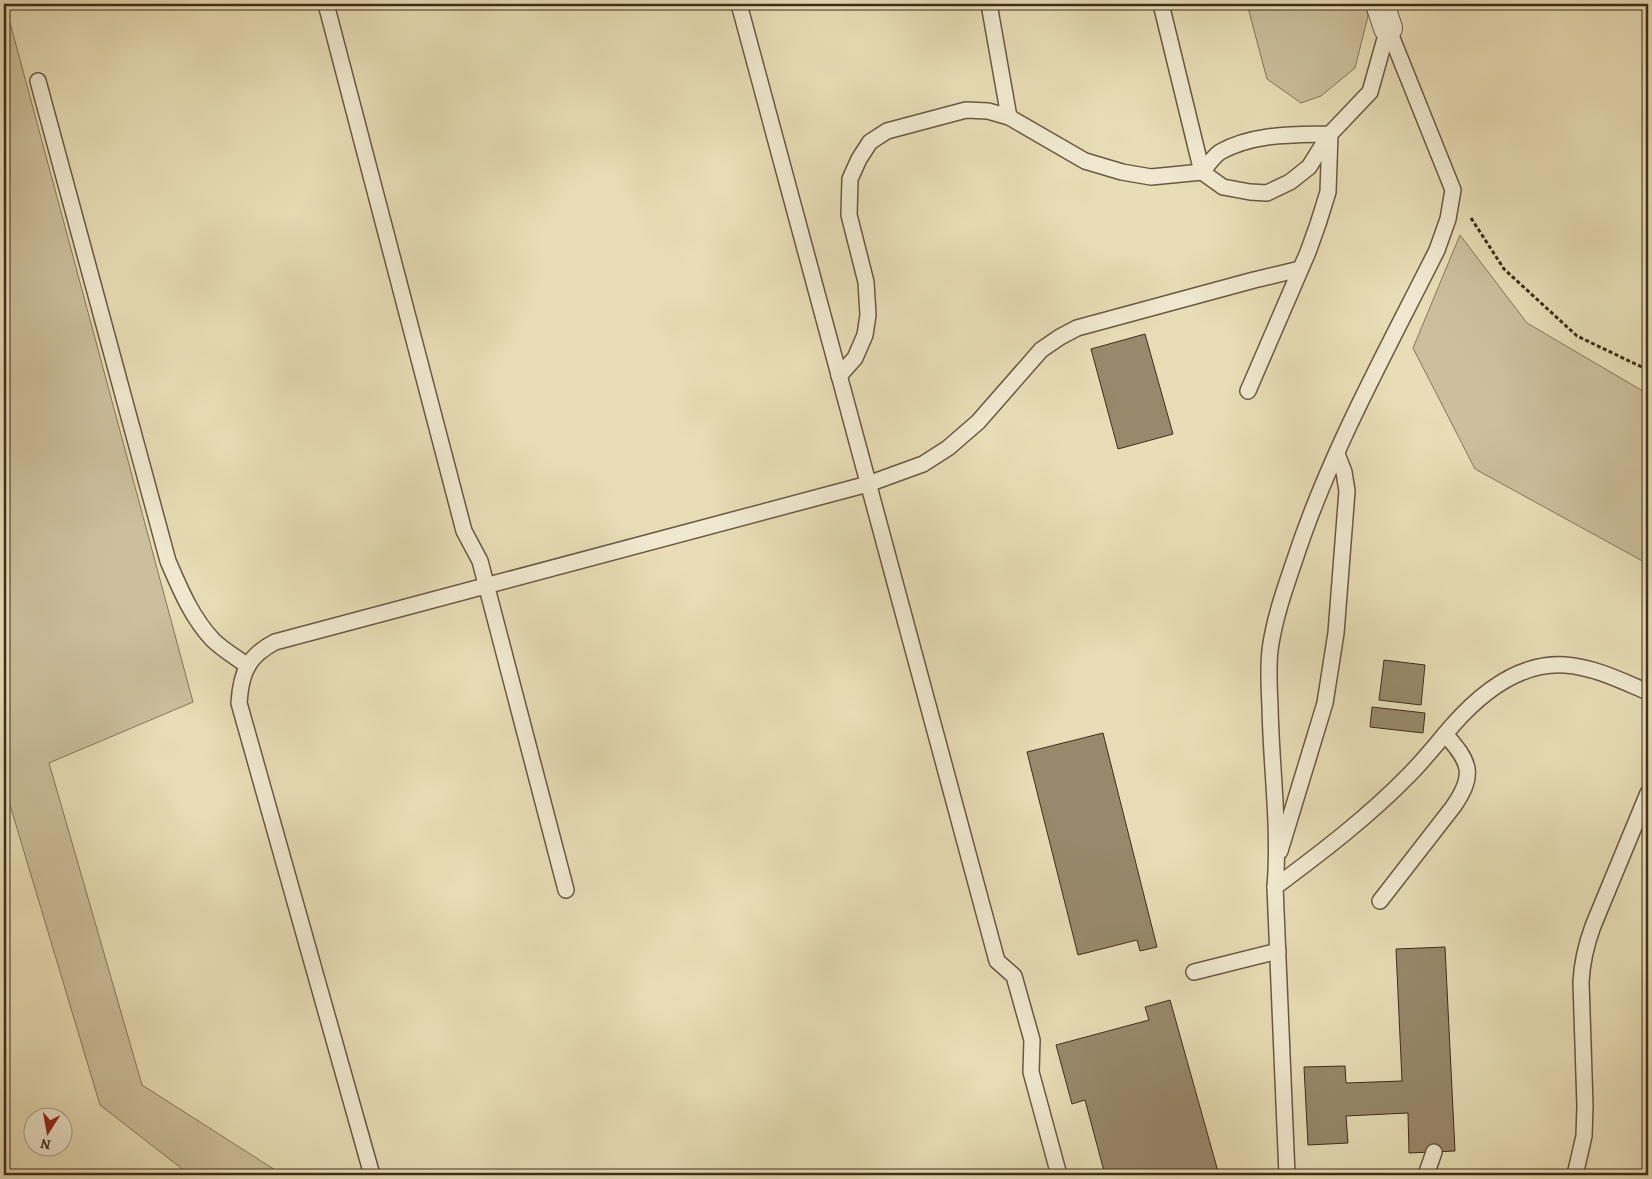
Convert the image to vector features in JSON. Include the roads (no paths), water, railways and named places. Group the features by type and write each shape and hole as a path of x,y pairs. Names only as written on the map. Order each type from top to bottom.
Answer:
{"lane":[{"path":"326,4 464,531 480,562 566,890"},
{"path":"739,4 996,961 1014,976 1032,1040 1031,1072 1059,1175"},
{"path":"990,4 1008,117"},
{"path":"1162,4 1202,172"},
{"path":"840,376 855,358 865,335 868,315 866,282 848,215 850,178 870,142 887,131 966,110 988,110 1008,117 1085,161 1122,172 1150,177 1202,172 1223,187 1267,193 1290,182 1309,167 1330,134 1370,92 1384,16"},
{"path":"1287,1175 1275,888 1277,862 1270,735 1270,650 1283,595 1321,488 1437,250 1448,219 1453,190 1384,16"},
{"path":"38,81 168,562 183,597 199,622 214,641 248,666"},
{"path":"1202,172 1219,153 1242,143 1270,136 1330,134"},
{"path":"1248,391 1318,224 1328,192 1330,134"},
{"path":"372,1175 239,702 240,688 248,666 252,658 261,649 275,642 868,484 923,464 948,448 978,422 1041,350 1077,328 1300,269"},
{"path":"1277,862 1325,703 1336,633 1347,491 1344,472 1337,454"},
{"path":"1275,888 1347,833 1410,775 1445,734 1491,689 1513,676 1540,668 1564,665 1592,670 1648,692"},
{"path":"1380,901 1462,794 1467,783 1467,766 1462,752 1445,734"},
{"path":"1575,1175 1584,1136 1582,968 1586,946 1648,793"},
{"path":"1194,972 1278,951"},
{"path":"1426,1175 1434,1152"}]}
